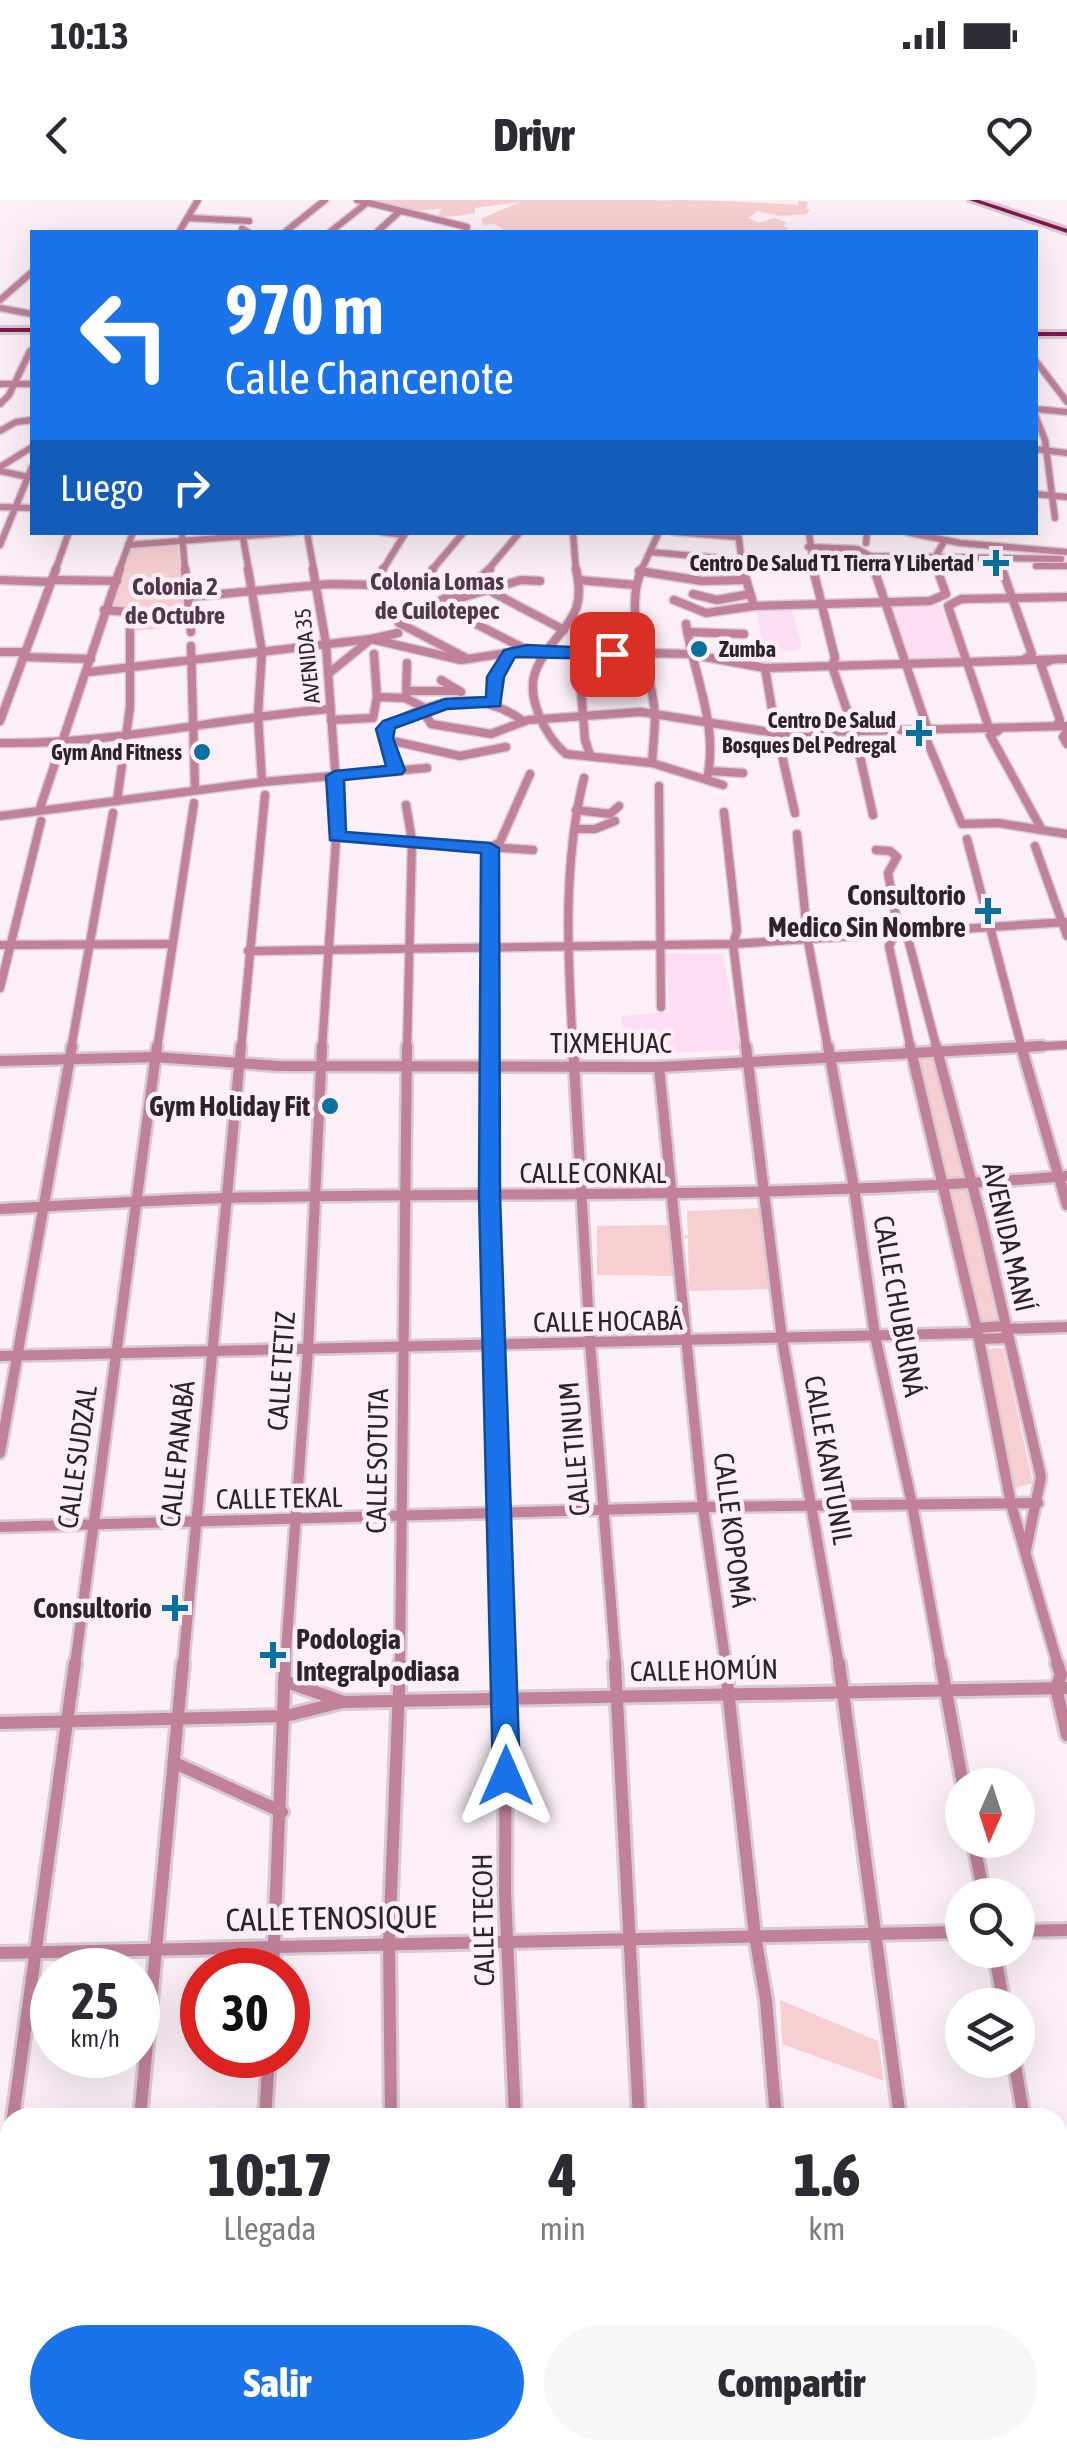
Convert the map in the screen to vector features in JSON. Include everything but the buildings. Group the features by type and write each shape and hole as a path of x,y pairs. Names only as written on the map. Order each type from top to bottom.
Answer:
{"main road":[{"path":"972,200 1067,231"},
{"path":"0,330 30,330"},
{"path":"1038,334 1067,336"}],"street":[{"path":"180,230 198,200"},
{"path":"288,230 326,200"},
{"path":"357,200 399,212 425,213 467,227 466,230"},
{"path":"333,230 368,202"},
{"path":"378,230 399,212"},
{"path":"188,218 249,222"},
{"path":"0,300 30,274"},
{"path":"0,308 30,314"},
{"path":"0,404 30,350"},
{"path":"1038,371 1067,402"},
{"path":"0,384 30,384"},
{"path":"1038,412 1067,412"},
{"path":"1038,418 1045,431 1048,495 1055,518"},
{"path":"0,431 16,422 30,420"},
{"path":"0,469 30,448"},
{"path":"1038,449 1067,453"},
{"path":"0,469 28,477"},
{"path":"0,544 30,472"},
{"path":"1038,494 1067,498"},
{"path":"0,507 30,508"},
{"path":"0,721 4,698 69,535"},
{"path":"0,988 4,945 40,816 131,535"},
{"path":"128,545 212,535"},
{"path":"242,535 262,651 258,715 262,782"},
{"name":"AVENIDA 35","path":"308,535 326,644 335,776"},
{"path":"374,584 404,535"},
{"path":"188,597 317,586 419,586 462,535"},
{"path":"440,603 496,564 518,535"},
{"path":"572,535 570,550 578,580 578,607 545,652 534,678 540,720 558,748 566,754 652,763 708,775 742,773"},
{"path":"652,763 655,713 641,654 635,585 658,535"},
{"path":"738,535 744,580 754,606"},
{"path":"809,535 808,547 835,658 832,666 855,734 873,816"},
{"path":"866,543 867,535"},
{"path":"920,535 1063,559"},
{"path":"959,535 960,543"},
{"path":"1011,535 1012,549"},
{"path":"182,536 191,632"},
{"path":"674,600 706,613 754,606 943,598 946,594 934,558 945,540"},
{"path":"808,547 857,549 870,556 1063,559"},
{"path":"650,552 741,560"},
{"path":"870,556 928,730"},
{"path":"1063,559 1067,580"},
{"path":"1000,561 1032,654 1022,660"},
{"path":"639,572 702,581 744,580"},
{"path":"0,580 117,581"},
{"path":"469,660 406,628 400,620 440,603 492,592 521,580 540,582"},
{"path":"578,580 635,585"},
{"path":"492,592 564,630"},
{"path":"692,594 717,600 750,594"},
{"path":"1042,830 990,731 948,606 961,599 1067,598"},
{"path":"440,603 527,650"},
{"path":"104,610 130,612 130,732 117,800"},
{"path":"708,775 709,724 687,628 744,634"},
{"path":"88,672 398,633"},
{"path":"371,639 450,660 527,650 690,654 765,668 1067,659"},
{"path":"328,674 371,639"},
{"path":"191,646 195,790"},
{"path":"0,652 91,659"},
{"path":"494,702 495,677 510,653"},
{"path":"331,720 370,720 378,697 374,654"},
{"path":"590,755 580,678 612,654"},
{"path":"1052,660 1041,665 1060,720 1055,726"},
{"path":"407,663 407,695 426,711 431,724 478,734 496,734 523,721 655,713 776,734 990,731 1055,726 1067,728 1062,737 1067,744"},
{"path":"765,668 776,734"},
{"path":"441,680 472,701"},
{"path":"378,697 459,691"},
{"path":"396,770 384,738 384,729 389,725 426,711 472,701 494,702 523,721"},
{"path":"0,743 48,744 330,709"},
{"path":"890,730 925,736 962,824 1067,834"},
{"path":"793,734 778,738 795,812"},
{"path":"384,738 452,756 480,756 506,747"},
{"path":"0,816 40,816 117,800 262,782 427,768"},
{"path":"490,848 500,842 530,774"},
{"path":"708,775 723,785"},
{"name":"CALLE TETIZ","path":"274,1947 286,1716 284,1682 308,1349 326,951 337,836 335,776"},
{"name":"CALLE TINUM","path":"584,778 576,810 567,946 590,1342 618,1696 639,2108"},
{"path":"659,786 660,1007"},
{"name":"CALLE PANABÁ","path":"157,1948 265,795"},
{"name":"CALLE SUDZAL","path":"36,1948 170,944 194,804"},
{"name":"CALLE SOTUTA","path":"391,2108 390,1944 400,1700 406,1065 412,947 412,840 406,805"},
{"path":"576,810 610,814 620,806"},
{"name":"CALLE KANTUNIL","path":"724,812 738,932 733,944 782,1339 844,1692 899,2108"},
{"path":"0,1453 113,813"},
{"path":"576,829 595,829 615,821"},
{"name":"CALLE CHUBURNÁ","path":"797,834 808,941 854,1188 875,1336 912,1504 960,1768"},
{"path":"337,836 533,850"},
{"path":"968,839 1021,1047 1063,1176 1067,1205"},
{"path":"1035,846 1067,936"},
{"name":"CALLE TECOH","path":"490,848 489,1196 507,1698 506,1942 514,2108"},
{"path":"876,850 890,851 897,857 888,873 898,933"},
{"path":"248,951 733,944 1065,922"},
{"name":"AVENIDA MANÍ","path":"898,933 972,1184 1041,1477 1026,1552"},
{"name":"AVENIDA MANÍ","path":"898,933 912,1054 978,1334 1011,1504 1063,1683 1067,1735"},
{"path":"4,945 170,944"},
{"name":"TIXMEHUAC","path":"0,1060 155,1057 322,1066 659,1066 1067,1045"},
{"name":"CALLE KOPOMÁ","path":"659,1066 703,1507 730,1694 775,2108"},
{"name":"CALLE CONKAL","path":"0,1209 226,1198 673,1196 972,1184 1063,1176"},
{"name":"CALLE HOCABÁ","path":"0,1356 688,1342 978,1334 1067,1327"},
{"name":"CALLE TEKAL","path":"0,1527 703,1507 1038,1503"},
{"name":"CALLE HOMÚN","path":"284,1682 342,1702"},
{"name":"CALLE HOMÚN","path":"0,1722 286,1716 342,1702 944,1690 1063,1683"},
{"path":"175,1763 282,1812"},
{"path":"1035,1930 1067,1930"},
{"name":"CALLE TENOSIQUE","path":"160,1950 945,1932"},
{"name":"CALLE TENOSIQUE","path":"0,1953 30,1952"},
{"name":"CALLE SUDZAL","path":"14,2108 30,1990"},
{"name":"CALLE PANABÁ","path":"141,2108 144,2078"},
{"path":"266,2108 268,2078"},
{"path":"1017,2078 1022,2108"}],"shaded area":[{"path":"363,200 681,200 798,205 798,201 808,202 806,209 810,209 807,214 780,216 758,211 749,218 759,223 775,218 787,223 783,226 787,230 504,230 495,224 483,225 481,219 520,202 475,208 475,213 452,216 437,217 442,209 413,211"},
{"path":"177,542 187,626 133,631 134,611 111,610 128,548"},
{"path":"939,603 962,658 907,659 890,605"},
{"path":"791,607 802,646 771,653 773,664 742,659 760,633 757,609"},
{"path":"665,953 723,954 741,1049 627,1056 621,1016 670,1012"},
{"path":"935,1056 969,1180 943,1180 915,1057"},
{"path":"971,1188 997,1322 981,1324 965,1277 963,1244 946,1189"},
{"path":"762,1208 770,1289 689,1291 688,1239 681,1236 688,1235 687,1211"},
{"path":"669,1225 677,1276 597,1275 597,1226"},
{"path":"1003,1348 1033,1483 1013,1489 986,1349"},
{"path":"780,2000 878,2041 884,2081 782,2044"}],"place":[{"name":"Centro De Salud T1 Tierra Y Libertad","path":"996,563"},
{"name":"Zumba","path":"699,649"},
{"name":"Centro De Salud Bosques Del Pedregal","path":"919,733"},
{"name":"Gym And Fitness","path":"202,752"},
{"name":"Consultorio Medico Sin Nombre","path":"988,911"},
{"name":"Gym Holiday Fit","path":"330,1106"},
{"name":"Consultorio","path":"175,1608"},
{"name":"Podologia Integralpodiasa","path":"273,1655"}],"district":[{"name":"Colonia Lomas de Cuilotepec","path":"437,596"},
{"name":"Colonia 2 de Octubre","path":"175,600"}],"route":[{"path":"506,1776 507,1698 489,1196 490,848 337,836 335,776 396,770 384,738 384,729 389,725 445,704 494,702 495,677 510,653 527,650 612,654"}]}
